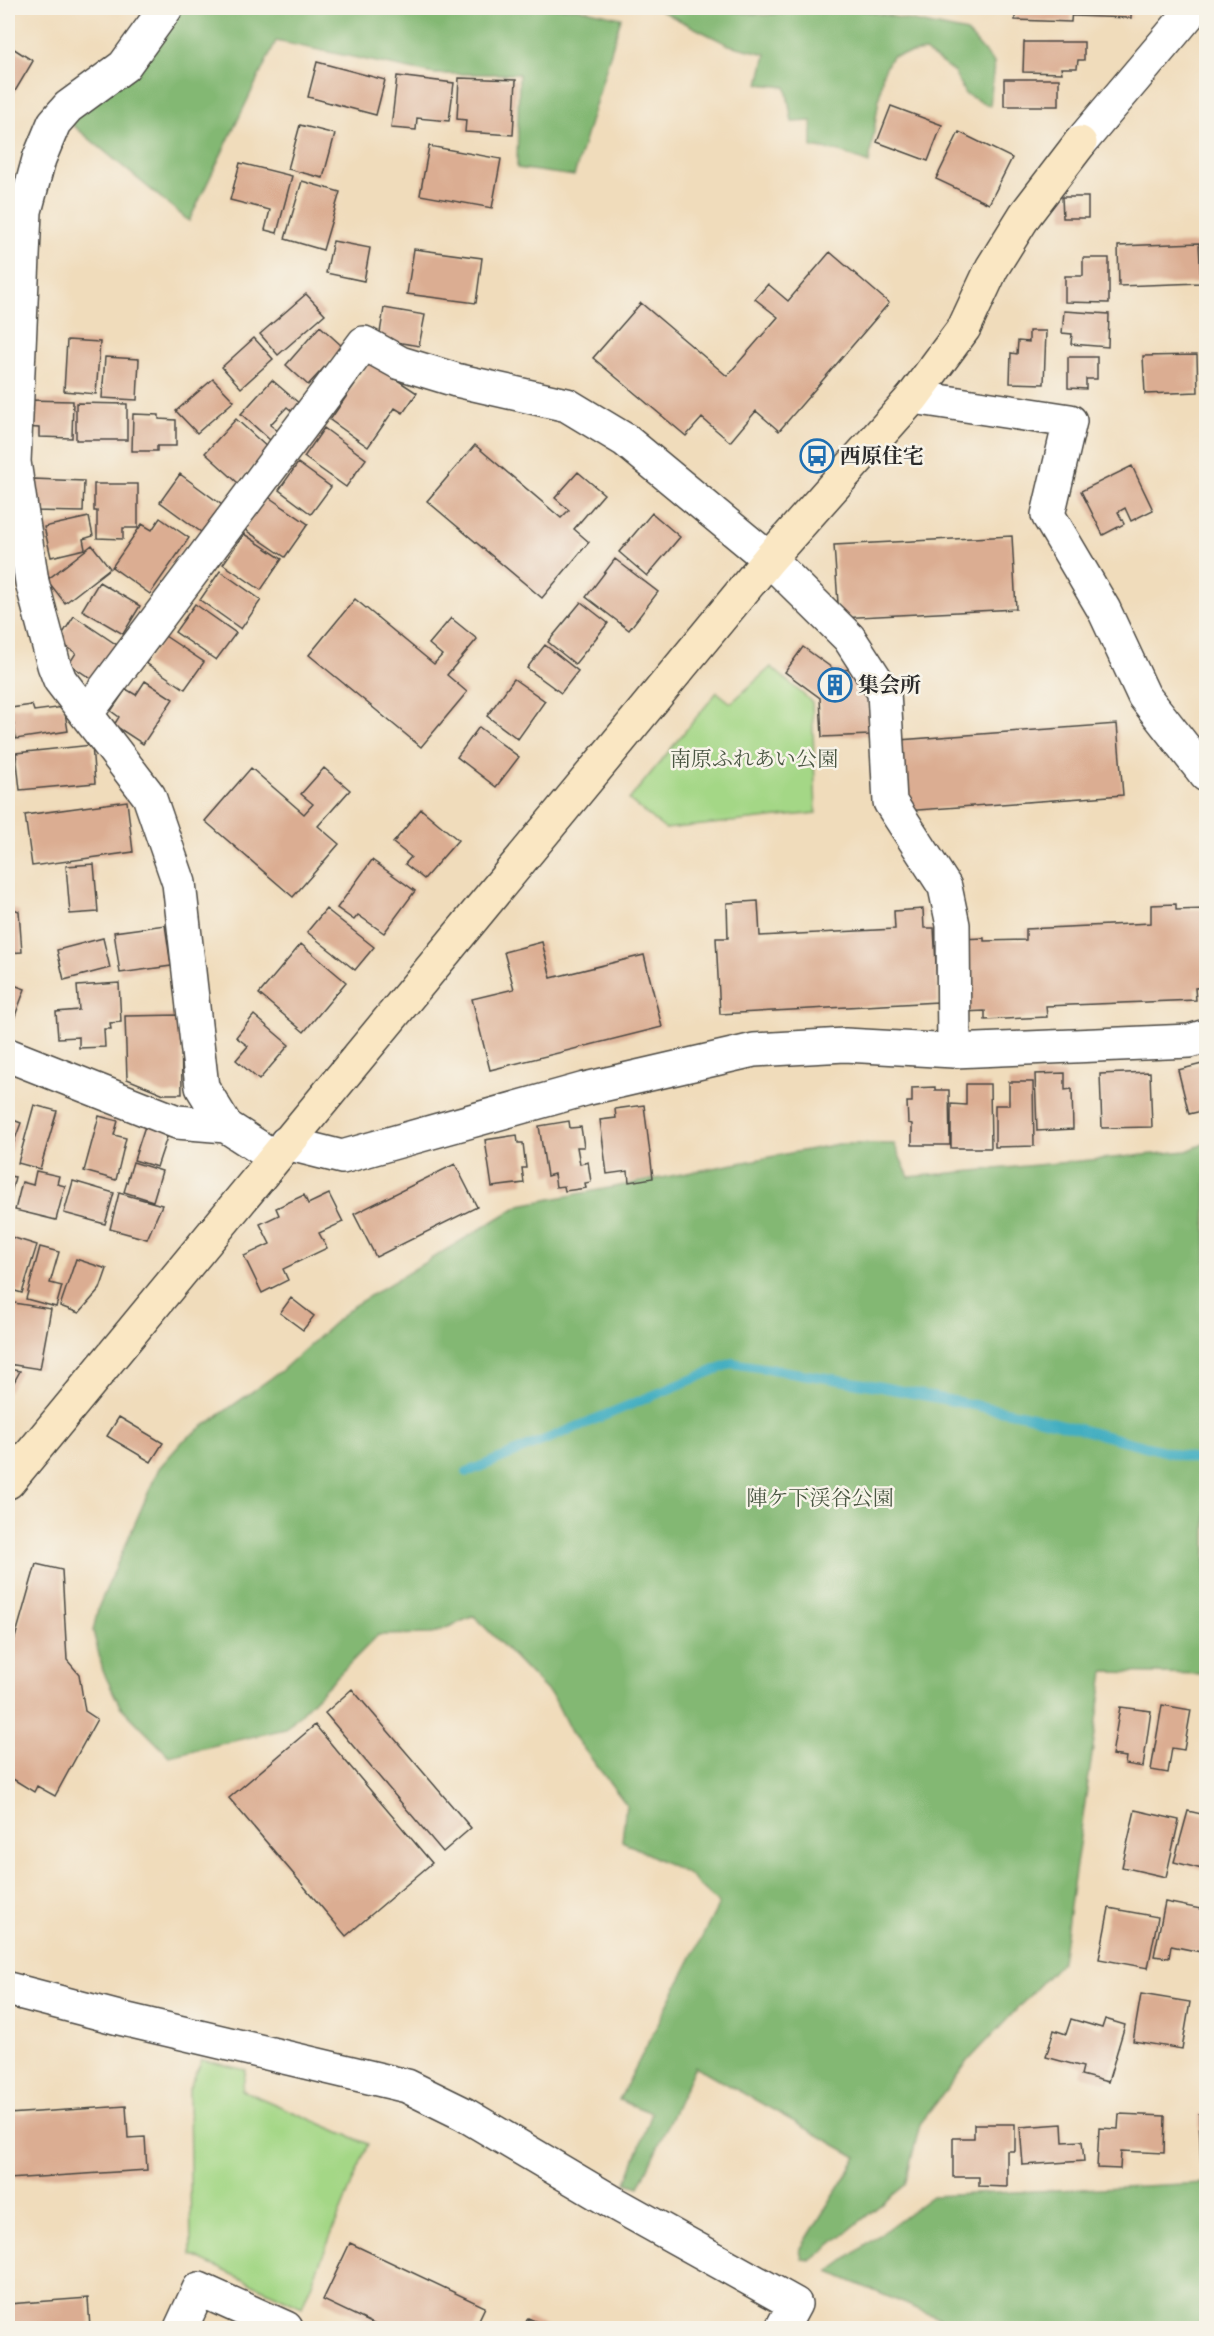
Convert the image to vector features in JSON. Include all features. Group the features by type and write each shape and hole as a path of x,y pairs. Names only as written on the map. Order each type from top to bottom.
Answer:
{"street":[{"path":"166,8 124,66 68,107 54,123 39,159 25,211 14,462 32,582 54,665 60,680 149,796 179,882 202,1087 226,1125"},
{"path":"8,1482 769,559 913,398 964,328 993,268 1025,215 1080,143 1194,8"},
{"path":"86,714 364,343 400,363 456,380 567,405 625,440 769,559 849,638 884,692 890,802 945,887 953,925 954,1051"},
{"path":"913,398 1070,421 1048,515 1104,610 1144,696 1206,775"},
{"path":"8,1055 177,1122 226,1125 280,1150 342,1157 585,1089 754,1050 845,1045 954,1051 1190,1041 1206,1036"},
{"path":"8,1989 119,2018 407,2086 464,2114 614,2203 795,2304 782,2328"},
{"path":"181,2328 199,2289 286,2328"}],"green space":[{"path":"179,8 439,8 483,12 485,8 577,8 621,18 574,176 517,168 519,74 434,74 276,41 189,221 69,122"},
{"path":"663,8 707,8 765,15 815,8 852,8 967,32 994,63 990,106 965,94 954,72 925,51 892,56 883,73 869,163 840,152 812,147 812,121 792,122 786,87 759,84 766,54 729,45 661,11"},
{"name":"南原ふれあい公園","path":"771,667 812,702 816,813 665,829 629,800 717,692 731,703"},
{"name":"陣ケ下渓谷公園","path":"1206,1143 1206,1674 1104,1672 1062,1961 969,2060 920,2124 905,2185 812,2260 802,2259 800,2250 857,2157 695,2066 639,2187 626,2183 652,2113 619,2100 719,1904 686,1873 622,1841 626,1804 571,1732 554,1698 474,1616 432,1634 378,1635 285,1729 169,1756 120,1706 103,1671 93,1631 98,1608 159,1468 183,1441 281,1371 353,1306 520,1205 838,1144 894,1144 909,1177 1187,1151"},
{"path":"202,2060 246,2070 242,2090 368,2144 302,2307 191,2255 189,2089"},
{"path":"1206,2183 1206,2328 963,2328 829,2272 932,2196"}],"building":[{"path":"1015,8 1072,8 1071,22 1015,20"},
{"path":"1073,8 1131,8 1131,18 1073,16"},
{"path":"1024,42 1084,42 1084,60 1078,60 1077,68 1061,68 1062,73 1023,72"},
{"path":"8,45 33,61 11,98 8,96"},
{"path":"317,62 385,80 376,115 308,97"},
{"path":"397,76 454,83 449,121 417,118 416,130 391,128"},
{"path":"459,78 516,80 513,135 465,132 466,120 457,119"},
{"path":"1004,79 1059,79 1059,106 1004,106"},
{"path":"891,106 942,125 928,161 877,142"},
{"path":"300,125 335,134 323,178 288,169"},
{"path":"959,132 1012,158 989,204 936,179"},
{"path":"429,146 501,159 492,208 420,195"},
{"path":"240,163 292,176 277,233 265,230 270,210 230,200"},
{"path":"302,181 340,192 323,250 285,239"},
{"path":"1062,197 1088,197 1088,218 1063,218"},
{"path":"333,241 370,248 364,281 326,273"},
{"path":"1199,243 1201,283 1119,286 1118,246"},
{"path":"414,249 482,258 476,303 407,294"},
{"path":"830,252 889,303 779,431 756,411 730,442 702,418 686,436 593,358 641,303 727,376 778,317 755,299 768,284 788,301"},
{"path":"1083,258 1109,258 1109,303 1065,302 1065,276 1083,276"},
{"path":"306,294 325,314 278,355 260,334"},
{"path":"384,308 425,315 419,346 379,339"},
{"path":"1064,311 1109,314 1108,347 1071,344 1072,334 1062,333"},
{"path":"320,326 343,347 308,385 286,365"},
{"path":"1029,331 1046,331 1044,384 1010,383 1011,353 1017,354 1018,341 1029,342"},
{"path":"254,338 273,359 241,388 222,367"},
{"path":"67,340 100,342 96,394 64,391"},
{"path":"1197,355 1198,392 1145,394 1143,356"},
{"path":"105,357 139,359 137,400 102,398"},
{"path":"1068,357 1097,357 1097,379 1086,379 1086,389 1068,388"},
{"path":"370,362 417,393 403,413 395,408 368,447 330,420"},
{"path":"213,379 234,401 197,433 176,411"},
{"path":"272,380 301,405 294,413 287,407 270,425 278,431 270,440 241,414"},
{"path":"25,400 73,401 72,438 39,437 39,428 24,427"},
{"path":"76,403 127,404 127,440 76,440"},
{"path":"133,414 159,415 159,419 176,420 176,446 157,446 157,451 132,451"},
{"path":"236,419 269,449 238,483 205,453"},
{"path":"324,428 366,459 346,487 304,457"},
{"path":"475,445 561,518 569,510 555,498 578,472 604,494 574,529 589,542 542,598 427,501"},
{"path":"298,463 331,487 311,514 279,490"},
{"path":"1132,466 1153,510 1131,521 1125,508 1118,512 1124,524 1103,535 1081,491"},
{"path":"180,474 222,505 201,532 160,502"},
{"path":"33,479 84,481 83,512 32,511"},
{"path":"94,484 138,484 138,528 123,528 123,539 97,538"},
{"path":"267,496 308,524 285,557 244,529"},
{"path":"652,513 680,537 647,576 619,552"},
{"path":"89,517 93,536 83,539 85,549 51,557 44,527"},
{"path":"160,518 189,538 150,594 112,567 142,524 152,530"},
{"path":"244,534 282,559 261,590 223,564"},
{"path":"1012,536 1016,609 839,618 834,545"},
{"path":"92,545 110,568 65,603 47,580"},
{"path":"615,559 658,592 629,630 586,597"},
{"path":"220,571 261,600 241,629 200,600"},
{"path":"99,582 140,606 123,634 82,610"},
{"path":"355,599 434,664 442,655 429,644 451,618 477,639 447,675 467,692 421,747 309,655"},
{"path":"581,602 608,623 575,664 548,642"},
{"path":"195,604 236,633 216,660 175,632"},
{"path":"74,616 120,647 96,682 69,664 76,653 58,641"},
{"path":"165,636 204,662 185,689 146,663"},
{"path":"545,645 578,671 561,693 527,668"},
{"name":"集会所","path":"803,647 835,670 867,669 870,735 822,737 820,698 785,672"},
{"path":"514,679 545,701 518,739 487,716"},
{"path":"145,681 173,699 143,744 114,725 119,717 111,711 126,689 136,695"},
{"path":"32,705 34,711 64,707 68,731 16,739 11,708"},
{"path":"1117,724 1123,795 904,811 899,740"},
{"path":"479,727 519,757 496,787 457,757"},
{"path":"92,745 95,783 20,790 16,753"},
{"path":"251,768 304,814 313,804 301,794 324,768 350,790 318,826 339,844 293,897 205,821"},
{"path":"127,801 133,852 32,866 25,815"},
{"path":"421,809 458,840 424,879 405,864 411,857 393,843"},
{"path":"372,860 415,891 384,933 358,915 354,920 337,908"},
{"path":"94,864 98,912 70,914 66,866"},
{"path":"758,901 760,936 895,929 894,911 923,909 924,928 934,928 938,1002 720,1014 716,938 728,938 727,903"},
{"path":"1176,904 1176,910 1206,909 1206,987 1195,988 1196,1000 1046,1006 1047,1017 985,1020 985,1011 963,1012 960,939 1026,940 1026,929 1151,923 1151,905"},
{"path":"8,907 19,911 22,952 8,953"},
{"path":"326,909 374,947 355,970 307,932"},
{"path":"165,925 171,966 120,973 114,932"},
{"path":"103,938 110,968 64,980 57,950"},
{"path":"542,942 551,978 644,955 662,1027 490,1070 472,999 514,989 504,952"},
{"path":"301,944 346,982 304,1032 259,994"},
{"path":"8,983 25,989 12,1024 8,1022"},
{"path":"119,983 121,1022 110,1023 111,1029 104,1029 105,1047 79,1048 79,1037 58,1038 56,1012 79,1010 77,986"},
{"path":"181,1015 182,1094 164,1094 127,1079 125,1016"},
{"path":"254,1015 289,1045 259,1080 236,1060 248,1046 236,1037"},
{"path":"1206,1063 1206,1110 1189,1114 1178,1070"},
{"path":"1150,1072 1152,1127 1102,1128 1100,1074"},
{"path":"1065,1073 1065,1090 1072,1089 1073,1129 1037,1131 1035,1074"},
{"path":"1009,1082 1033,1082 1034,1146 995,1147 995,1105 1009,1105"},
{"path":"966,1084 990,1084 991,1148 951,1148 951,1104 966,1105"},
{"path":"935,1087 935,1090 949,1090 950,1145 912,1145 912,1124 908,1123 907,1102 912,1102 912,1088"},
{"path":"34,1105 57,1111 40,1169 18,1163"},
{"path":"644,1105 653,1178 629,1182 628,1171 607,1174 600,1120 616,1118 615,1109"},
{"path":"99,1116 118,1121 114,1135 126,1138 116,1180 84,1171"},
{"path":"8,1118 21,1123 8,1158"},
{"path":"569,1121 570,1128 581,1127 584,1147 577,1147 580,1164 588,1162 591,1182 585,1183 586,1188 565,1191 564,1186 556,1187 554,1174 547,1176 539,1126"},
{"path":"146,1123 169,1131 157,1167 134,1160"},
{"path":"517,1135 518,1143 523,1143 526,1168 522,1168 524,1183 492,1187 485,1140"},
{"path":"133,1162 162,1171 153,1201 124,1192"},
{"path":"455,1164 477,1207 376,1257 354,1214"},
{"path":"36,1171 59,1176 57,1184 65,1186 56,1220 15,1210 22,1182 33,1185"},
{"path":"8,1176 15,1177 8,1206"},
{"path":"73,1181 114,1193 105,1224 64,1213"},
{"path":"119,1193 162,1205 147,1239 110,1229"},
{"path":"329,1194 343,1222 319,1233 327,1248 283,1269 288,1280 262,1293 244,1256 270,1244 260,1224 279,1215 276,1208 304,1195 308,1204"},
{"path":"8,1236 37,1245 22,1293 8,1289"},
{"path":"40,1247 59,1252 50,1283 62,1286 56,1307 26,1299"},
{"path":"76,1259 107,1269 100,1289 79,1313 60,1306"},
{"path":"291,1298 314,1316 303,1330 280,1313"},
{"path":"8,1302 51,1309 40,1369 8,1364"},
{"path":"8,1369 20,1371 8,1393"},
{"path":"119,1417 163,1443 151,1462 107,1436"},
{"path":"36,1564 62,1570 67,1660 79,1674 85,1711 97,1719 55,1796 37,1786 34,1792 8,1776 8,1651 15,1638"},
{"path":"352,1689 471,1828 443,1852 325,1713"},
{"path":"1162,1705 1191,1710 1184,1750 1172,1748 1168,1773 1151,1770"},
{"path":"1120,1707 1151,1711 1143,1767 1125,1764 1126,1757 1112,1755"},
{"path":"315,1725 432,1863 346,1936 229,1798"},
{"path":"1135,1810 1179,1820 1166,1877 1122,1867"},
{"path":"1188,1811 1206,1815 1206,1870 1174,1862"},
{"path":"1165,1902 1206,1910 1206,1953 1171,1946 1169,1958 1154,1956"},
{"path":"1109,1908 1158,1917 1148,1968 1099,1959"},
{"path":"1141,1994 1190,2002 1182,2049 1133,2041"},
{"path":"1071,2019 1102,2028 1105,2019 1125,2025 1108,2082 1081,2075 1083,2067 1046,2057 1054,2030 1066,2034"},
{"path":"126,2106 128,2138 145,2137 147,2170 8,2179 8,2114"},
{"path":"1119,2114 1165,2116 1164,2153 1121,2151 1120,2169 1097,2168 1099,2128 1118,2129"},
{"path":"1199,2114 1206,2114 1206,2171 1201,2171"},
{"path":"974,2124 1015,2124 1015,2151 1007,2151 1007,2187 979,2186 979,2177 953,2177 953,2138 974,2138"},
{"path":"1062,2124 1063,2142 1082,2141 1084,2161 1023,2165 1020,2127"},
{"path":"350,2243 485,2307 475,2328 382,2328 323,2300"},
{"path":"88,2298 90,2328 8,2328 8,2304"},
{"path":"528,2318 551,2328 523,2328"}],"waterway":[{"path":"467,1472 732,1363 871,1385 1025,1415 1206,1462"}],"place":[{"name":"西原住宅","path":"817,456"},
{"name":"集会所","path":"835,685"}]}
